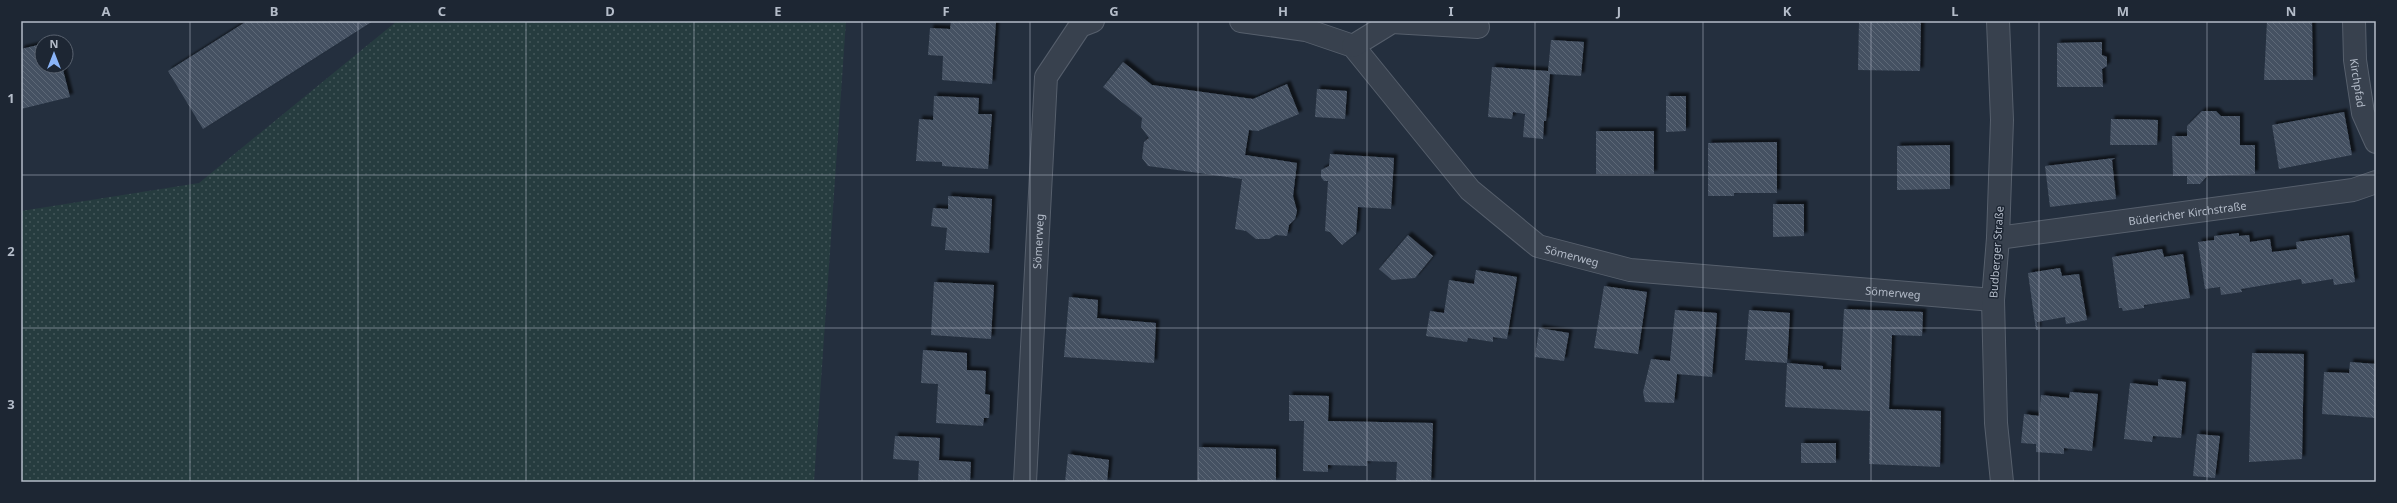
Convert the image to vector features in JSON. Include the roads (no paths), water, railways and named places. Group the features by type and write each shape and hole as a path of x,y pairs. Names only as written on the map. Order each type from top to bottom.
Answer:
{"street":[{"name":"Sömerweg","path":"1025,482 1046,77 1080,26 1093,21"},
{"path":"1241,21 1306,30 1353,46 1392,22 1478,27"},
{"name":"Budberger Straße","path":"1998,21 2002,120 1998,238 1993,300 1996,423 2002,482"},
{"name":"Kirchpfad","path":"2354,21 2355,60 2363,113 2376,142"},
{"name":"Sömerweg","path":"1353,46 1470,190 1538,246 1630,270 1993,300"},
{"name":"Büdericher Kirchstraße","path":"1998,238 2353,190 2376,182"}]}
